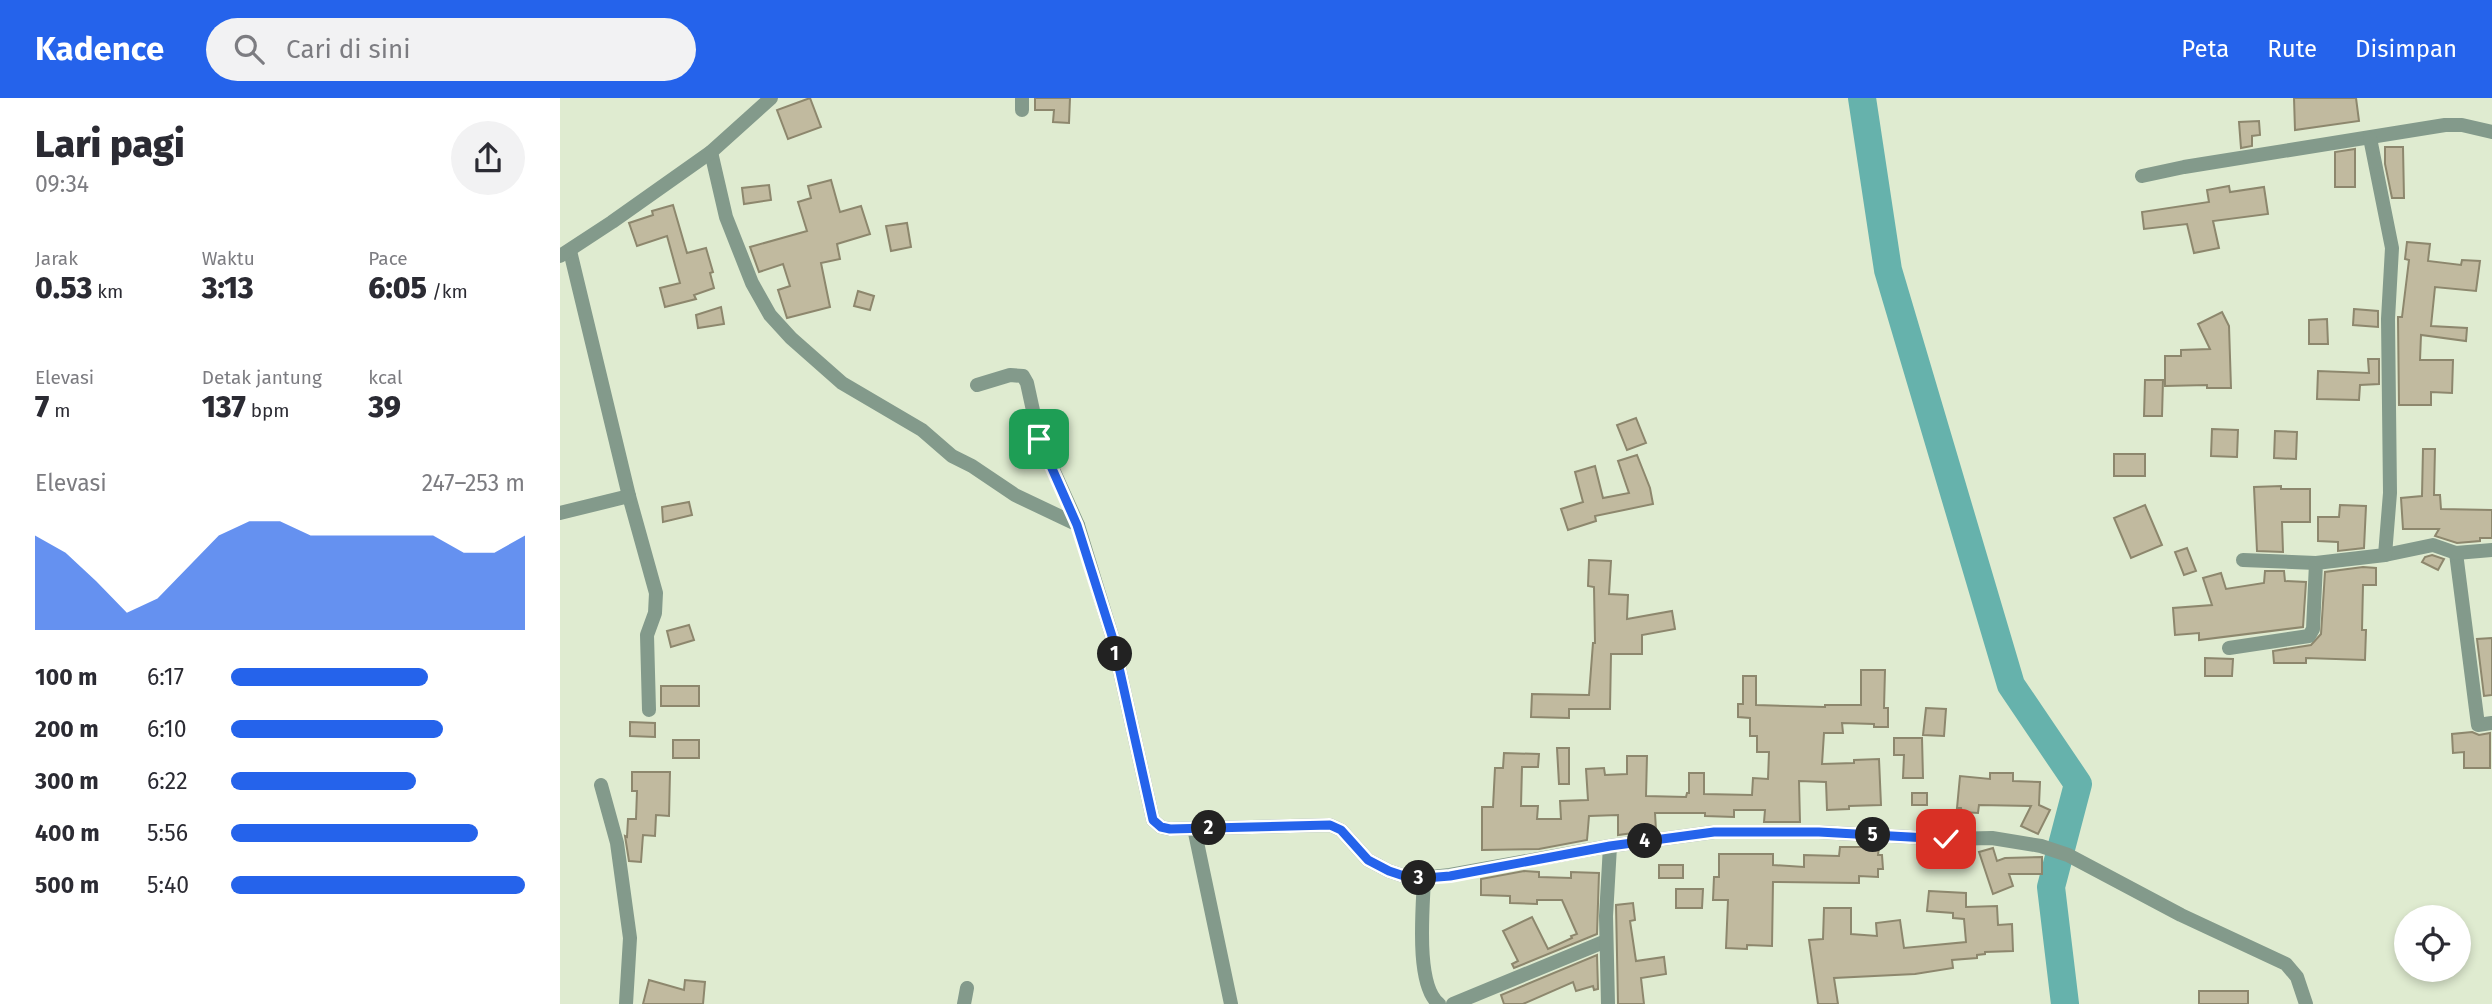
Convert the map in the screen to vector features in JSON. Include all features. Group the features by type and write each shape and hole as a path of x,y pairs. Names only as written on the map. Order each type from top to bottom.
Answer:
{"street":[{"path":"649,710 647,635 655,612 656,593 565,253 711,152 771,98"},
{"path":"2141,176 2452,124 2492,132"},
{"path":"2370,138 2392,248 2388,319 2389,494 2385,555"},
{"path":"711,152 726,217 752,283 771,315 791,338 842,383 922,430 952,456 1015,495 1077,525"},
{"path":"977,385 1010,375 1023,376 1027,383 1039,439 1077,525 1112,636 1153,820 1161,827 1170,829 1330,825 1341,830 1368,860 1413,879 1450,876 1610,846 1714,832 1819,832 1946,839 1992,838 2041,846 2068,855 2181,915 2286,964 2297,977 2306,1004"},
{"path":"560,513 629,496"},
{"path":"2243,560 2316,563 2385,555 2433,545 2456,553 2492,550"},
{"path":"2456,553 2478,725 2492,723"},
{"path":"2229,648 2309,636 2313,629 2316,563"},
{"path":"601,785 617,844 630,938 626,1004"},
{"path":"1194,828 1231,1004"},
{"path":"1608,1004 1606,941 1610,846"},
{"path":"1424,877 1422,964 1433,998 1439,1004"},
{"path":"1453,1004 1606,941"},
{"path":"964,1004 967,988"}],"building":[{"path":"810,98 821,127 788,139 777,110"},
{"path":"1035,98 1070,98 1069,123 1053,122 1054,110 1035,110"},
{"path":"2294,98 2356,98 2359,121 2295,130"},
{"path":"2259,121 2260,135 2252,136 2252,146 2241,148 2239,122"},
{"path":"2385,147 2403,147 2404,198 2392,198 2385,164"},
{"path":"2355,149 2355,187 2335,187 2335,152"},
{"path":"831,180 840,212 861,206 870,234 837,244 840,259 821,263 830,307 787,318 778,290 790,286 783,264 759,272 750,247 807,231 798,202 811,198 808,186"},
{"path":"769,185 771,200 744,204 742,188"},
{"path":"2229,186 2230,192 2264,187 2268,214 2213,221 2219,248 2194,253 2187,224 2144,229 2142,212 2209,202 2207,190"},
{"path":"673,205 687,253 706,248 713,272 710,273 714,288 694,295 696,299 665,307 660,288 680,283 667,236 637,246 629,223 653,215 652,211"},
{"path":"907,223 911,247 891,251 886,226"},
{"path":"2407,242 2430,244 2428,261 2461,265 2462,260 2480,261 2476,291 2435,287 2431,326 2467,328 2466,341 2421,335 2420,360 2453,360 2452,393 2431,392 2431,405 2399,405 2398,317 2402,317 2409,260 2405,259"},
{"path":"858,291 874,296 870,310 854,306"},
{"path":"721,307 724,324 698,328 696,315"},
{"path":"2354,309 2378,311 2378,327 2353,325"},
{"path":"2222,312 2229,326 2231,388 2207,388 2207,385 2165,386 2165,356 2181,356 2181,350 2210,349 2198,324"},
{"path":"2327,319 2328,344 2309,344 2309,320"},
{"path":"2368,359 2379,359 2379,384 2360,385 2359,400 2317,399 2318,371 2369,373"},
{"path":"2145,380 2163,380 2162,416 2144,416"},
{"path":"1636,418 1646,443 1627,450 1617,425"},
{"path":"2212,429 2238,430 2237,457 2211,456"},
{"path":"2275,431 2297,432 2296,459 2274,458"},
{"path":"2423,449 2435,449 2434,495 2440,495 2441,509 2492,510 2492,538 2457,543 2435,536 2439,529 2403,529 2401,498 2422,496"},
{"path":"2114,454 2145,454 2145,476 2114,476"},
{"path":"1637,455 1650,488 1653,504 1595,516 1596,521 1568,530 1561,509 1583,502 1575,472 1595,466 1603,498 1629,493 1618,461"},
{"path":"2281,486 2281,489 2310,489 2310,522 2282,522 2283,552 2257,551 2254,487"},
{"path":"689,502 692,515 663,522 662,507"},
{"path":"2145,505 2162,545 2131,558 2114,518"},
{"path":"2340,505 2366,506 2364,548 2338,551 2338,542 2318,541 2318,517 2339,517"},
{"path":"2187,548 2196,571 2184,575 2175,552"},
{"path":"2432,555 2444,559 2438,570 2422,562 2425,557"},
{"path":"1589,560 1611,561 1609,594 1628,595 1627,619 1672,611 1675,629 1642,635 1642,654 1611,654 1610,709 1569,709 1569,718 1531,717 1532,694 1589,695 1595,643 1594,587 1588,586"},
{"path":"2376,568 2376,585 2363,585 2362,630 2366,630 2365,660 2306,658 2306,663 2274,663 2273,651 2311,645 2321,634 2325,572"},
{"path":"2265,571 2284,571 2285,581 2306,582 2303,627 2199,640 2199,633 2175,635 2173,608 2212,605 2203,578 2221,573 2226,589 2264,583"},
{"path":"689,625 694,640 671,647 667,631"},
{"path":"2492,638 2492,695 2484,696 2477,639"},
{"path":"2205,658 2233,659 2232,676 2205,676"},
{"path":"1861,670 1885,670 1884,708 1888,708 1888,727 1842,723 1843,733 1824,733 1822,764 1879,759 1881,805 1827,810 1826,782 1799,781 1800,822 1764,822 1765,810 1734,810 1734,817 1705,816 1705,813 1655,813 1656,830 1618,835 1618,815 1589,816 1587,840 1539,849 1482,850 1482,807 1493,807 1495,768 1503,768 1504,753 1539,754 1538,767 1522,767 1521,806 1538,806 1537,819 1561,819 1560,801 1588,800 1586,769 1604,768 1605,775 1627,774 1627,756 1647,756 1646,796 1686,797 1689,793 1689,773 1704,773 1704,794 1752,795 1753,778 1768,779 1769,752 1757,752 1757,736 1750,736 1750,718 1738,717 1738,704 1743,704 1743,676 1756,676 1756,705 1825,707 1861,705"},
{"path":"661,686 699,686 699,706 661,706"},
{"path":"1926,708 1946,709 1944,736 1923,735"},
{"path":"630,722 655,723 655,737 630,736"},
{"path":"2472,732 2479,735 2490,733 2490,768 2464,768 2464,752 2453,753 2452,734"},
{"path":"1894,738 1922,738 1923,778 1903,778 1904,755 1894,755"},
{"path":"673,740 699,740 699,758 673,758"},
{"path":"1557,748 1569,748 1569,784 1559,784"},
{"path":"632,772 670,772 669,816 656,815 655,836 643,835 641,862 629,861 625,836 627,837 628,819 636,819 637,791 632,791"},
{"path":"1990,773 2013,773 2013,781 2040,782 2039,805 2050,810 2038,834 2021,826 2031,806 1979,805 1978,813 1962,812 1961,808 1957,808 1960,776 1990,779"},
{"path":"1912,793 1927,793 1927,805 1912,805"},
{"path":"1840,847 1879,847 1878,855 1882,855 1883,869 1878,869 1878,877 1859,876 1859,883 1773,882 1772,946 1726,948 1728,900 1713,900 1714,877 1719,877 1719,854 1773,854 1773,865 1804,867 1804,855 1839,856"},
{"path":"1934,848 1951,849 1951,867 1935,867"},
{"path":"1993,848 1997,861 2005,858 2042,857 2042,874 2009,874 2013,886 1993,894 1979,852"},
{"path":"1659,865 1683,865 1683,878 1659,878"},
{"path":"1524,871 1539,872 1539,877 1571,878 1571,872 1599,873 1597,934 1514,968 1512,964 1518,961 1503,931 1532,917 1548,949 1577,934 1562,900 1537,900 1537,904 1510,903 1510,896 1481,895 1481,879"},
{"path":"1676,889 1703,889 1702,908 1676,908"},
{"path":"1929,891 1966,893 1966,907 1997,906 1998,925 2012,924 2013,951 1985,952 1977,955 1977,958 1952,960 1953,968 1915,974 1834,978 1838,1004 1818,1004 1809,940 1823,939 1824,908 1851,908 1851,934 1877,936 1876,923 1900,920 1904,948 1966,942 1964,919 1953,918 1953,913 1927,911"},
{"path":"1633,903 1635,920 1630,921 1636,961 1664,957 1666,974 1641,978 1644,1004 1618,1004 1616,905"},
{"path":"1597,955 1598,989 1594,990 1593,986 1576,991 1573,982 1523,1004 1504,1004 1501,995"},
{"path":"649,980 684,990 685,980 705,982 703,1004 643,1004"},
{"path":"2199,991 2248,991 2248,1004 2199,1004"}],"waterway":[{"path":"1862,98 1888,270 2011,685 2078,784 2051,887 2065,1004"}],"route":[{"path":"1039,439 1077,525 1112,636 1153,820 1161,827 1256,828 1330,825 1341,830 1368,860 1413,879 1450,876 1610,846 1714,832 1819,832 1946,839"}]}
